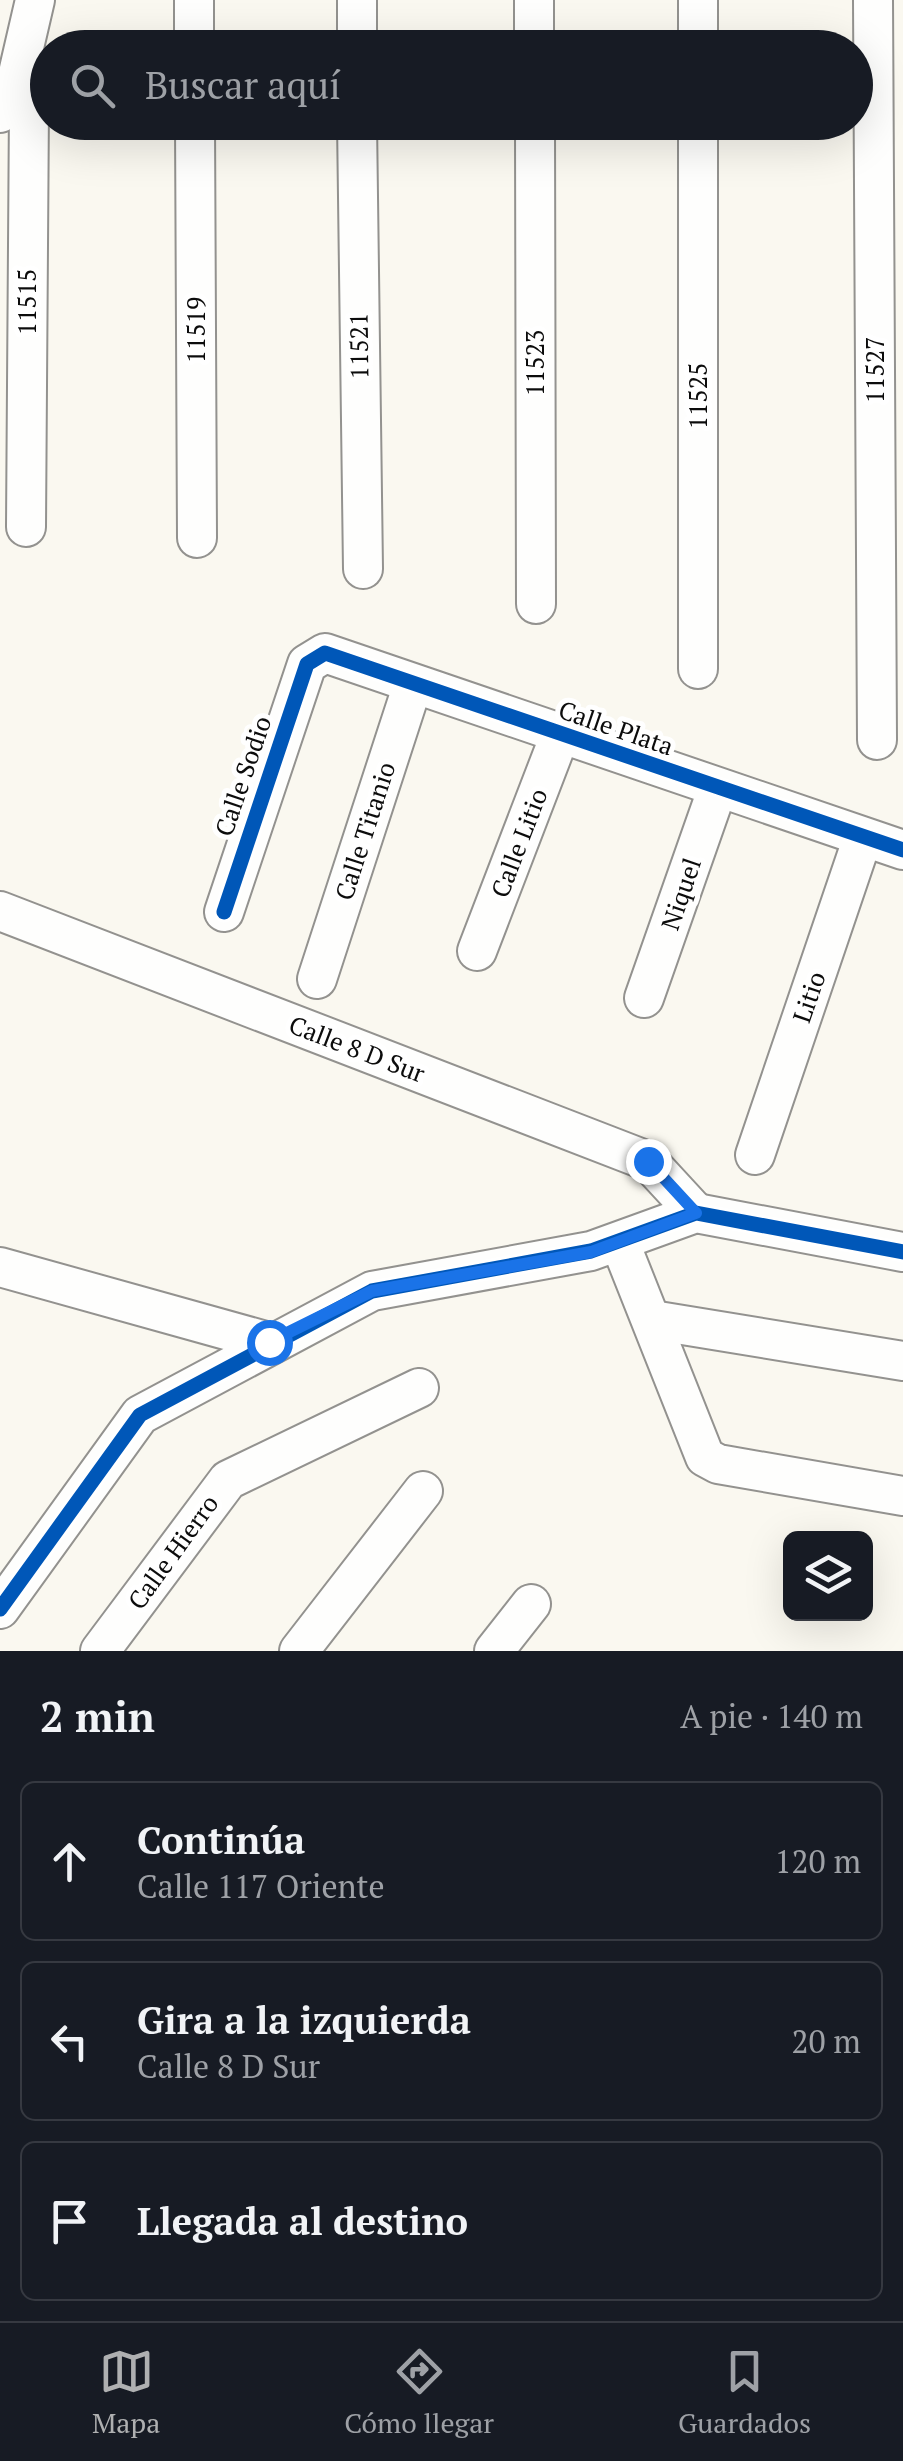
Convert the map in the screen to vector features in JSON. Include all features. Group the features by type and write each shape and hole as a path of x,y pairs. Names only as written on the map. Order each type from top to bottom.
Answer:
{"street":[{"path":"8,98 36,0"},
{"path":"194,0 194,30"},
{"path":"357,0 357,30"},
{"path":"534,0 534,30"},
{"path":"698,0 698,30"},
{"name":"11527","path":"873,0 877,740"},
{"name":"11515","path":"8,98 24,86 29,105 26,527"},
{"name":"11519","path":"195,140 197,538"},
{"name":"11521","path":"357,140 362,570"},
{"name":"11523","path":"534,140 536,604"},
{"name":"11525","path":"698,140 698,669"},
{"name":"Calle Plata","path":"314,657 326,653 862,840 903,850"},
{"name":"Calle Sodio","path":"224,912 307,664 314,657"},
{"name":"Calle Titanio","path":"317,978 414,684"},
{"name":"Calle Litio","path":"477,951 560,735"},
{"name":"Niquel","path":"644,998 717,790"},
{"name":"Litio","path":"755,1155 862,840"},
{"name":"Calle 8 D Sur","path":"0,910 648,1161 696,1213"},
{"path":"0,1609 140,1415 269,1342 372,1291 620,1243 696,1213 903,1252"},
{"path":"620,1243 704,1457 718,1464 903,1496"},
{"path":"0,1267 269,1342"},
{"path":"652,1320 903,1361"},
{"name":"Calle Hierro","path":"100,1651 228,1480 418,1388"},
{"path":"299,1651 423,1491"},
{"path":"494,1651 531,1604"}],"cycle path":[{"path":"224,912 307,664 325,653 903,850"},
{"path":"0,1609 140,1415 372,1291 591,1251 696,1213 903,1252"}],"route":[{"path":"269,1342 372,1291 591,1252 696,1213 648,1161"}]}
